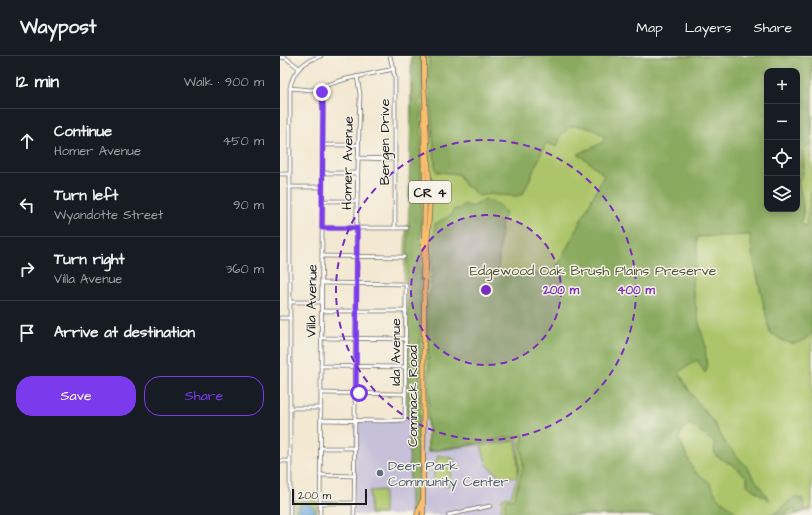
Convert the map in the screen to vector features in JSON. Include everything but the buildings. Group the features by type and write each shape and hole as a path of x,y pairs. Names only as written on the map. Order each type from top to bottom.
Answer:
{"main road":[{"name":"Commack Road","path":"423,515 424,56"},
{"path":"417,515 423,499"}],"street":[{"path":"290,515 290,88 293,78 299,68 306,62 321,56"},
{"name":"Bergen Drive","path":"390,56 394,69 395,228"},
{"path":"280,57 286,58 299,68"},
{"path":"290,88 304,90 320,88 357,76 394,69"},
{"name":"Homer Avenue","path":"354,515 357,173 360,94 357,76"},
{"name":"Villa Avenue","path":"320,88 322,92 323,106 320,515"},
{"path":"323,145 358,145"},
{"path":"358,158 395,159"},
{"path":"323,173 357,173"},
{"path":"280,174 290,174"},
{"path":"290,187 322,187"},
{"path":"323,201 357,201"},
{"path":"322,228 407,228"},
{"path":"322,256 404,256"},
{"path":"322,283 356,283"},
{"name":"Ida Avenue","path":"355,421 405,420 406,339 406,284 356,283"},
{"path":"290,302 322,302"},
{"path":"322,311 406,311"},
{"path":"280,318 290,318"},
{"path":"321,338 406,339"},
{"path":"321,366 405,367"},
{"path":"321,393 405,394"},
{"path":"290,408 321,408"},
{"path":"321,420 355,421"},
{"path":"321,448 355,448"},
{"path":"280,461 290,461"},
{"path":"320,475 355,476"},
{"path":"320,503 354,503"},
{"path":"448,515 490,506"}],"shaded area":[{"path":"425,419 425,452 518,439 519,469 511,496 501,515 354,515 355,421"}],"green space":[{"name":"Edgewood Oak Brush Plains Preserve","path":"411,56 812,56 812,510 794,515 501,515 502,498 511,496 517,478 498,475 487,465 481,446 516,441 518,468 517,477 519,469 518,439 427,452 427,418 409,417 409,281 404,280 406,226 410,225"},
{"path":"412,56 422,56 419,493 415,510 410,513 410,430 407,415 407,278"},
{"name":"Edgewood Oak Brush Plains Preserve","path":"429,56 812,56 812,145 809,145 803,149 804,167 802,177 800,179 800,68 764,68 764,212 800,212 800,191 803,213 800,222 806,227 812,186 812,333 804,340 797,343 790,343 770,333 752,253 750,235 697,237 697,254 692,284 699,323 705,344 707,368 705,373 697,360 679,372 690,392 714,423 726,444 746,466 770,501 747,485 747,477 731,464 716,456 714,451 715,443 690,424 682,429 679,439 694,471 709,482 717,497 737,515 505,515 505,502 514,498 523,467 521,443 524,435 431,451 428,450 429,373 426,305 432,275 435,224 451,215 453,210 460,208 464,204 475,206 479,202 488,200 492,201 506,213 502,220 498,270 501,274 549,274 555,271 604,175 578,154 602,143 605,138 589,128 571,126 561,135 557,147 546,143 523,194 517,196 492,194 478,196 472,189 465,186 458,174 437,172 435,166"},
{"path":"438,455 454,459 448,486 432,482"},
{"path":"384,490 384,514 370,514 370,491"},
{"path":"794,497 803,499 804,510 812,508 795,514 795,509 790,510 785,515 769,515 780,510"},
{"path":"317,500 317,515 295,515 294,501"}],"water":[{"path":"303,503 308,503 314,508 315,511 313,515 298,515 298,507"}],"place":[{"name":"Deer Park Community Center","path":"380,473"}],"route":[{"path":"322,92 322,228 357,228 356,393 359,393"}]}
